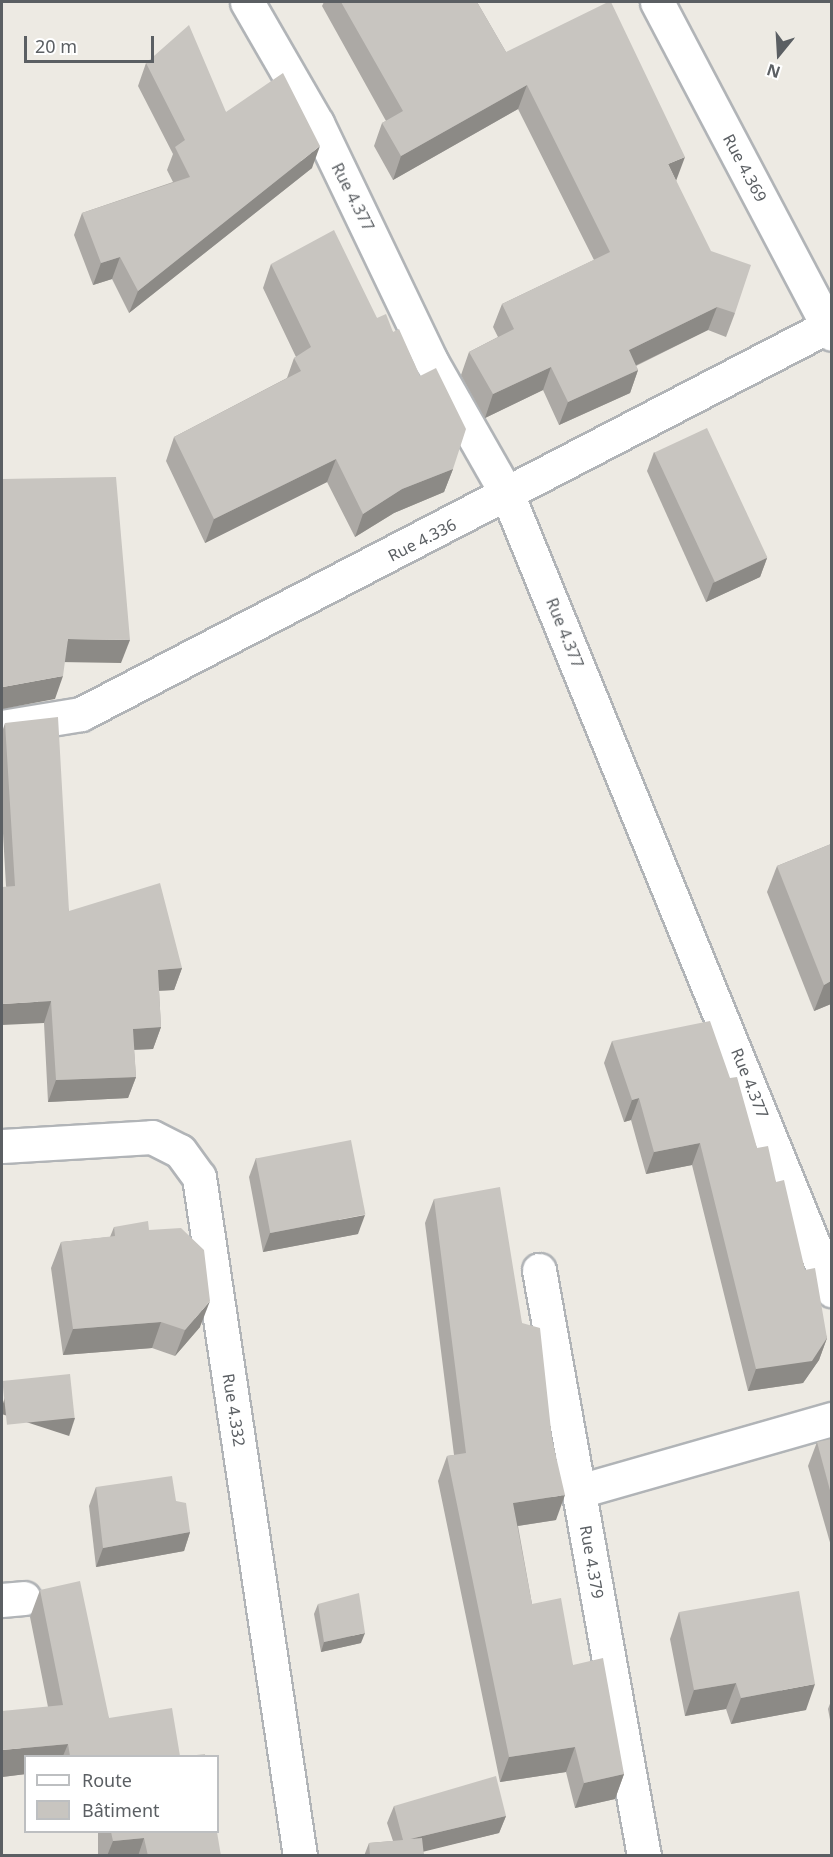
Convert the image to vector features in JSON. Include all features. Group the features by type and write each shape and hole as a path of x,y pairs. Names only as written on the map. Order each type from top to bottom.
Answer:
{"street":[{"name":"Rue 4.377","path":"247,2 317,123 431,361 508,496 831,1290"},
{"name":"Rue 4.369","path":"657,2 830,328"},
{"name":"Rue 4.336","path":"2,727 81,714 508,496 830,328"},
{"name":"Rue 4.332","path":"2,1146 152,1137 180,1151 199,1177 300,1856"},
{"name":"Rue 4.379","path":"539,1270 644,1856"},
{"path":"579,1491 831,1419"}],"building":[{"path":"341,2 477,2 506,52 611,2 685,157 668,164 711,251 751,265 735,313 717,307 629,350 638,370 568,402 551,367 493,394 469,352 514,329 502,304 610,252 527,85 401,156 382,123 403,111"},
{"path":"189,25 226,112 283,73 320,146 138,291 120,257 101,263 82,213 190,177 175,147 185,140 146,63"},
{"path":"334,230 377,318 386,314 393,332 399,329 420,376 436,368 466,429 453,469 402,489 363,514 336,459 214,519 174,437 301,371 294,358 311,347 271,264"},
{"path":"707,428 767,558 715,582 654,453"},
{"path":"116,477 130,640 68,639 63,676 3,687 2,479"},
{"path":"58,717 69,911 160,883 182,968 158,970 161,1027 133,1029 136,1077 56,1080 51,1001 2,1004 2,887 15,886 5,723"},
{"path":"831,844 831,981 824,985 777,866"},
{"path":"710,1021 730,1078 737,1077 757,1148 768,1146 776,1182 784,1180 805,1270 815,1268 827,1338 812,1361 756,1369 700,1143 654,1152 639,1098 632,1100 612,1041"},
{"path":"351,1140 366,1215 270,1233 256,1159"},
{"path":"500,1187 522,1323 540,1328 552,1439 565,1495 513,1503 532,1604 561,1598 573,1665 603,1658 624,1774 584,1783 575,1747 509,1757 447,1456 466,1453 434,1199"},
{"path":"148,1221 149,1230 181,1228 204,1250 210,1301 185,1330 161,1322 73,1329 61,1242 115,1236 114,1227"},
{"path":"70,1374 75,1418 7,1425 2,1381"},
{"path":"831,1439 831,1494 817,1442"},
{"path":"172,1476 176,1501 186,1503 190,1532 103,1548 96,1487"},
{"path":"80,1581 109,1718 172,1708 180,1755 70,1755 68,1744 2,1750 2,1711 63,1705 40,1590"},
{"path":"799,1591 815,1684 741,1698 736,1683 694,1690 679,1612"},
{"path":"359,1593 365,1633 324,1642 318,1604"},
{"path":"496,1776 506,1816 410,1839 422,1838 424,1856 370,1856 369,1843 403,1840 394,1806"},
{"path":"111,1833 217,1833 221,1856 148,1856 144,1838 113,1841"}]}
